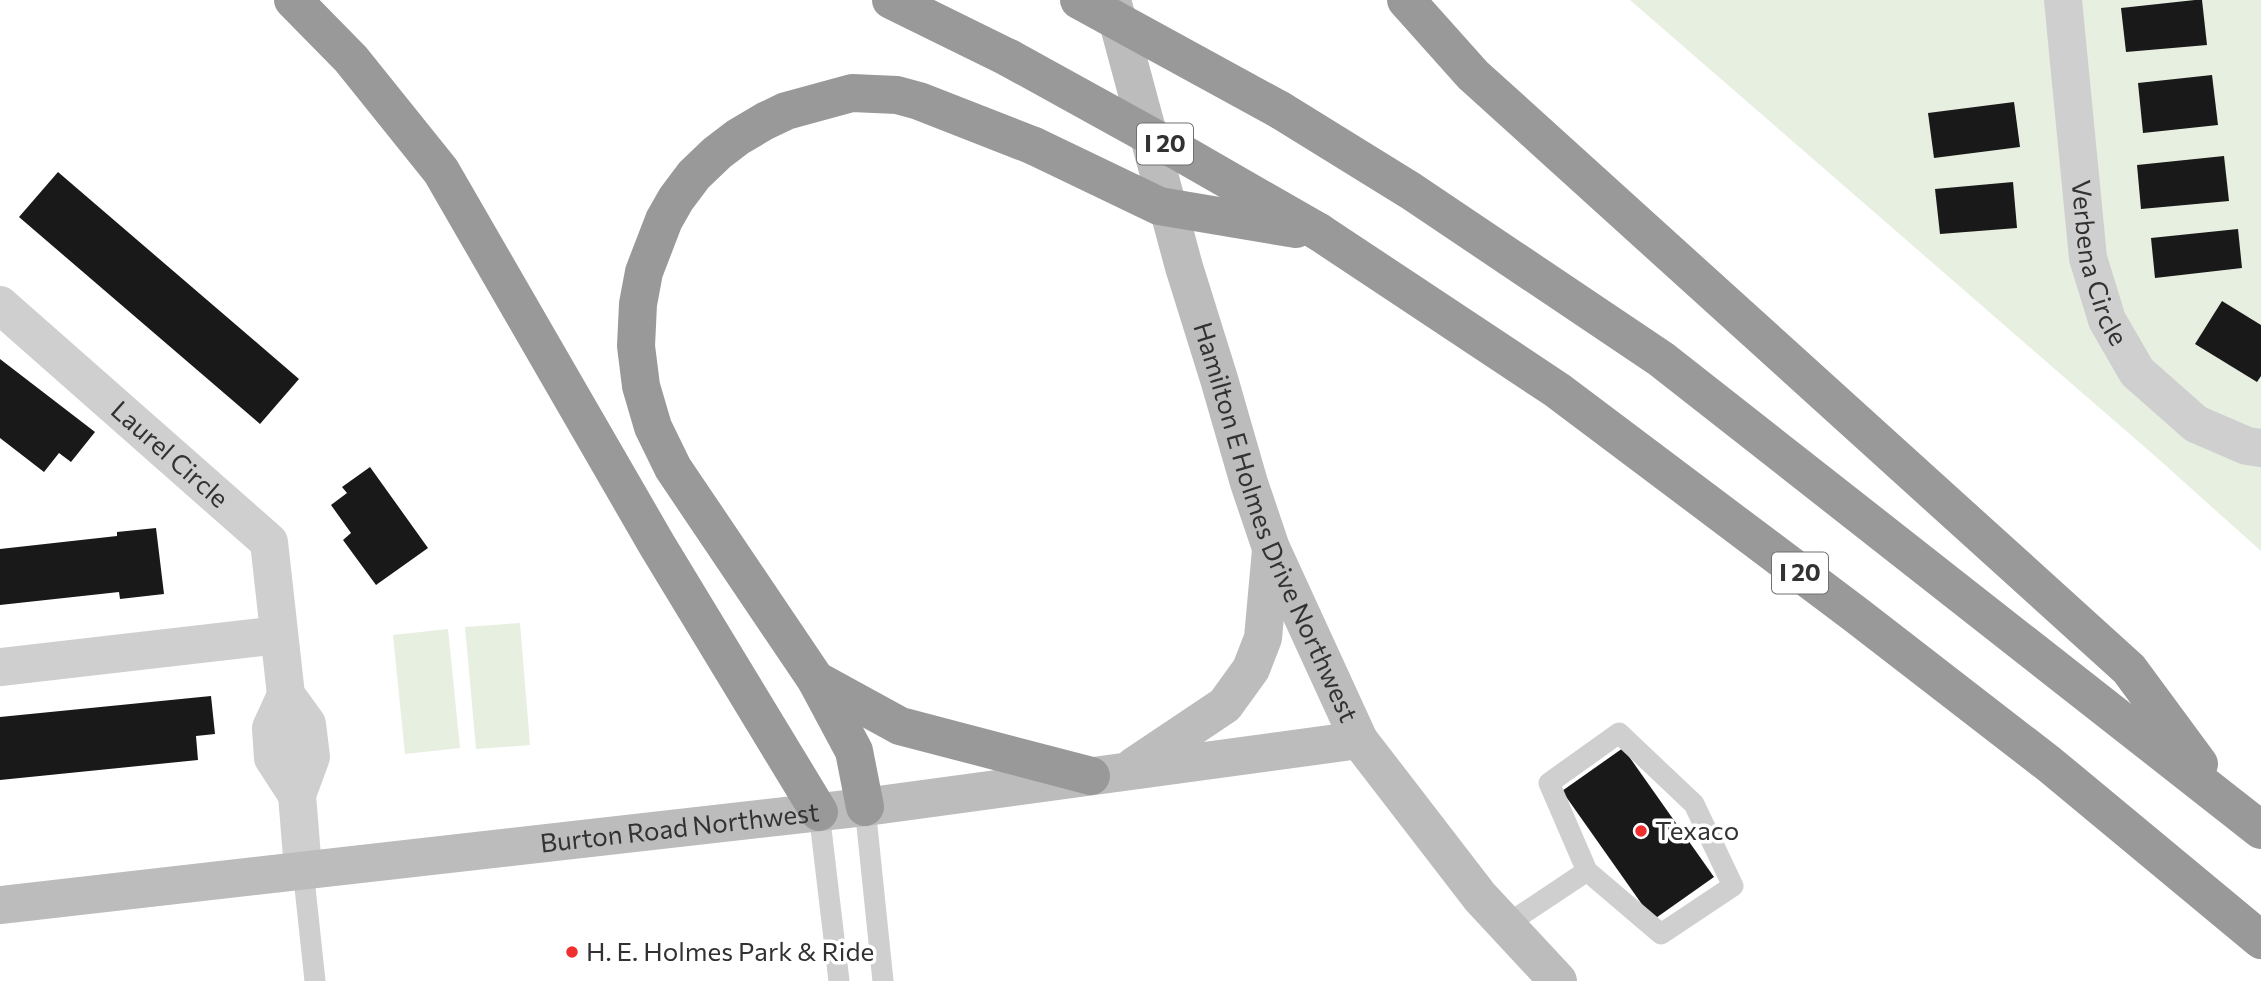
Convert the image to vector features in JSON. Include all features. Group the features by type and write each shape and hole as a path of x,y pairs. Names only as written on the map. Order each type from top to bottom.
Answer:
{"highway":[{"path":"293,0 351,59 441,171 657,545 819,812"},
{"name":"I 20","path":"891,0 1009,58 1319,232 1558,390 1834,598 2049,765 2261,940"},
{"path":"1079,0 1280,110 1411,191 1661,359 2261,830"},
{"path":"1406,0 1473,75 2129,669 2227,802"},
{"path":"865,807 854,751 816,680 673,468 653,427 641,386 636,346 638,304 644,271 664,220 676,198 694,175 738,137 786,111 852,93 897,95 1034,146 1159,206 1319,232"},
{"path":"816,680 900,726 1108,774"}],"main road":[{"name":"Hamilton E Holmes Drive Northwest","path":"1112,0 1184,267 1271,548 1359,740 1480,897 1558,981"},
{"path":"1108,774 1225,705 1251,669 1263,638 1271,548"},
{"name":"Burton Road Northwest","path":"0,905 865,807 1359,740"}],"street":[{"name":"Verbena Circle","path":"2063,0 2088,258 2107,320 2137,372 2196,424 2247,446 2261,448"},
{"name":"Laurel Circle","path":"0,305 270,542 286,695 271,728 273,758 297,795 303,869"},
{"path":"0,667 279,635"}],"lane":[{"path":"1619,733 1694,804 1733,886 1661,934 1587,871 1549,783 1619,733"},
{"path":"865,807 883,981"},
{"path":"819,812 839,981"},
{"path":"303,869 315,981"},
{"path":"1506,925 1587,871"}],"green space":[{"path":"1630,0 2261,0 2261,551 2155,456"},
{"path":"520,623 530,745 476,749 465,627"},
{"path":"448,629 460,748 405,754 393,635"}],"building":[{"path":"2202,0 2207,45 2126,52 2121,8"},
{"path":"2212,75 2218,125 2143,133 2138,83"},
{"path":"2014,102 2020,147 1934,158 1928,113"},
{"path":"2224,156 2229,201 2141,209 2137,165"},
{"path":"58,172 299,379 260,424 19,217"},
{"path":"2013,182 2017,228 1940,234 1935,189"},
{"path":"2238,229 2242,268 2155,278 2151,238"},
{"path":"2222,301 2261,325 2261,376 2257,382 2195,344"},
{"path":"0,359 95,432 71,462 59,453 44,472 0,438"},
{"path":"370,467 428,548 376,585 343,540 351,533 331,505 347,493 342,487"},
{"path":"156,528 164,594 120,599 119,592 0,605 0,549 117,536 117,532"},
{"path":"211,696 215,734 196,736 198,760 0,780 0,717"},
{"name":"Texaco","path":"1623,748 1714,877 1653,920 1562,791"}],"place":[{"name":"Texaco","path":"1641,831"},
{"name":"H. E. Holmes Park & Ride","path":"572,952"}]}
